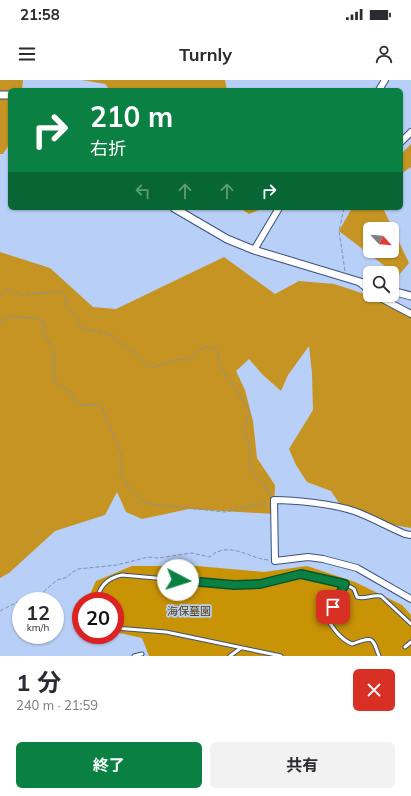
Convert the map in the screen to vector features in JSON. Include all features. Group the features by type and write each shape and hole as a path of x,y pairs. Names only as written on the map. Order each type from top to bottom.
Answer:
{"street":[{"path":"403,140 411,132"},
{"path":"177,210 227,239 254,250 363,284"},
{"path":"254,250 278,210"},
{"path":"360,283 363,286"},
{"path":"399,293 411,296"},
{"path":"388,302 411,314"},
{"path":"411,535 405,534 354,511 343,508 286,500 274,500 275,561 308,558 323,559 357,568 411,599"}],"lane":[{"path":"99,592 100,587 114,577 122,575 234,585 260,584 301,574 345,584 354,589 357,597 361,599 376,595 380,596 411,624"},
{"path":"345,584 326,619 341,637 352,644 364,638 375,641 379,656"},
{"path":"124,629 166,632 280,656"},
{"path":"405,647 411,642"},
{"path":"230,656 241,648"},
{"path":"134,656 142,654"}],"path":[{"path":"344,210 339,232 345,266 344,277"},
{"path":"0,296 7,289 26,295 60,292 66,295 66,305 77,318 81,327 87,330 108,333 135,352 147,365 154,368 168,362 182,359 188,360 195,351 202,347 212,347 217,350 221,367 249,410 249,415 243,431 250,446 250,463 254,475 264,484 274,500 225,512 149,504 140,499 129,488 120,473 122,456 102,408 98,404 81,405 74,399 72,392 54,382 54,350 44,334 44,322 37,319 14,316 0,321"},
{"path":"0,611 27,597 41,594 57,580 68,577 71,573 78,569 117,565 148,557 158,558 192,553 209,557 217,552 226,550 235,551 260,560 275,561"}],"green space":[{"name":"海保墓園","path":"132,566 197,566 264,572 307,566 355,582 402,605 411,615 411,656 149,656 142,638 124,634 124,592 91,592 96,581"}],"shaded area":[{"path":"0,80 23,80 22,88 8,88 8,146 3,154 0,154"},
{"path":"82,80 225,80 227,88 108,88 105,84"},
{"path":"411,144 411,167 403,173 403,152"},
{"path":"243,210 259,210 249,214"},
{"path":"351,210 384,210 390,222 363,222 363,249 339,231"},
{"path":"399,242 409,263 399,275 399,266 385,266 374,258 399,258"},
{"path":"0,252 50,268 93,307 116,309 224,257 275,294 299,281 334,284 363,293 363,302 389,302 411,309 411,528 393,525 341,506 331,491 307,482 296,465 289,449 313,410 312,373 309,346 288,375 281,391 263,375 249,359 236,371 245,390 253,421 257,458 275,485 274,514 189,509 142,519 126,512 117,492 105,515 55,531 9,573 0,578"}],"route":[{"path":"178,580 234,585 260,584 294,574 301,574 345,584 333,607"}]}
